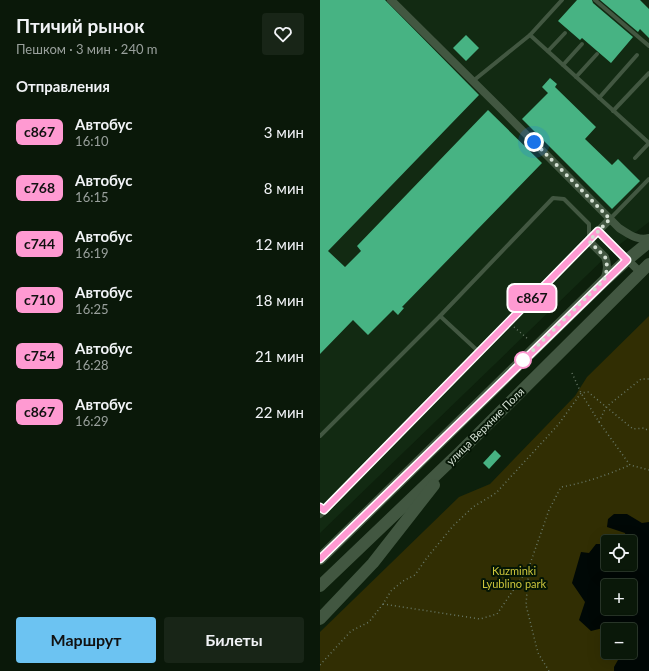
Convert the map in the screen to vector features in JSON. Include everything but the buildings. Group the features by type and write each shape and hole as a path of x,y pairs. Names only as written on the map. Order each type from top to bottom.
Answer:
{"main road":[{"name":"улица Верхние Поля","path":"320,559 604,280 649,242"},
{"name":"улица Верхние Поля","path":"320,586 459,453 644,268"},
{"path":"320,619 377,558 459,453"}],"street":[{"path":"391,0 619,228 635,238 649,238"},
{"path":"321,510 610,219"},
{"path":"598,231 627,260 644,268"},
{"path":"589,241 607,260 607,273 604,280"}],"lane":[{"path":"473,81 530,35 562,0"},
{"path":"595,0 649,46"},
{"path":"548,51 565,33"},
{"path":"530,35 649,143 635,158"},
{"path":"563,65 582,44"},
{"path":"576,77 597,54"},
{"path":"599,98 637,56"},
{"path":"613,111 649,73"},
{"path":"610,219 649,179"},
{"path":"320,436 440,316 553,198 564,199 589,224 589,241"},
{"path":"440,316 479,352"}],"path":[{"path":"508,322 528,339"},
{"path":"572,373 581,393 599,422 630,465"},
{"path":"599,422 606,407 642,379 649,379"},
{"path":"320,665 351,631 369,622 391,591 403,581 415,575 453,526 473,507 496,492 528,459 558,425 581,393 588,392 633,430 644,428 649,431"},
{"path":"549,671 538,653 526,605 529,567 549,510 561,487 606,476 630,465 649,470"},
{"path":"383,604 480,619 497,614 529,567"}],"shaded area":[{"path":"320,0 649,0 649,222 615,248 320,533"},
{"path":"614,514 627,514 642,523 649,522 649,671 614,671 614,667 618,660 637,659 637,623 601,623 601,628 591,631 579,620 585,602 572,583 581,552 589,553 596,544 601,544 601,571 637,571 637,535 625,535 625,533 607,527 608,519"}],"green space":[{"name":"Kuzminki Lyublino park","path":"649,316 649,671 320,671 320,632 459,497 490,484 575,396 587,377"}],"bus line":[{"name":"с867","path":"320,507 324,510 598,231 627,260 604,280 320,559"}],"route":[{"path":"523,360 604,280 607,273 607,260 589,241 610,219 534,142"}]}
